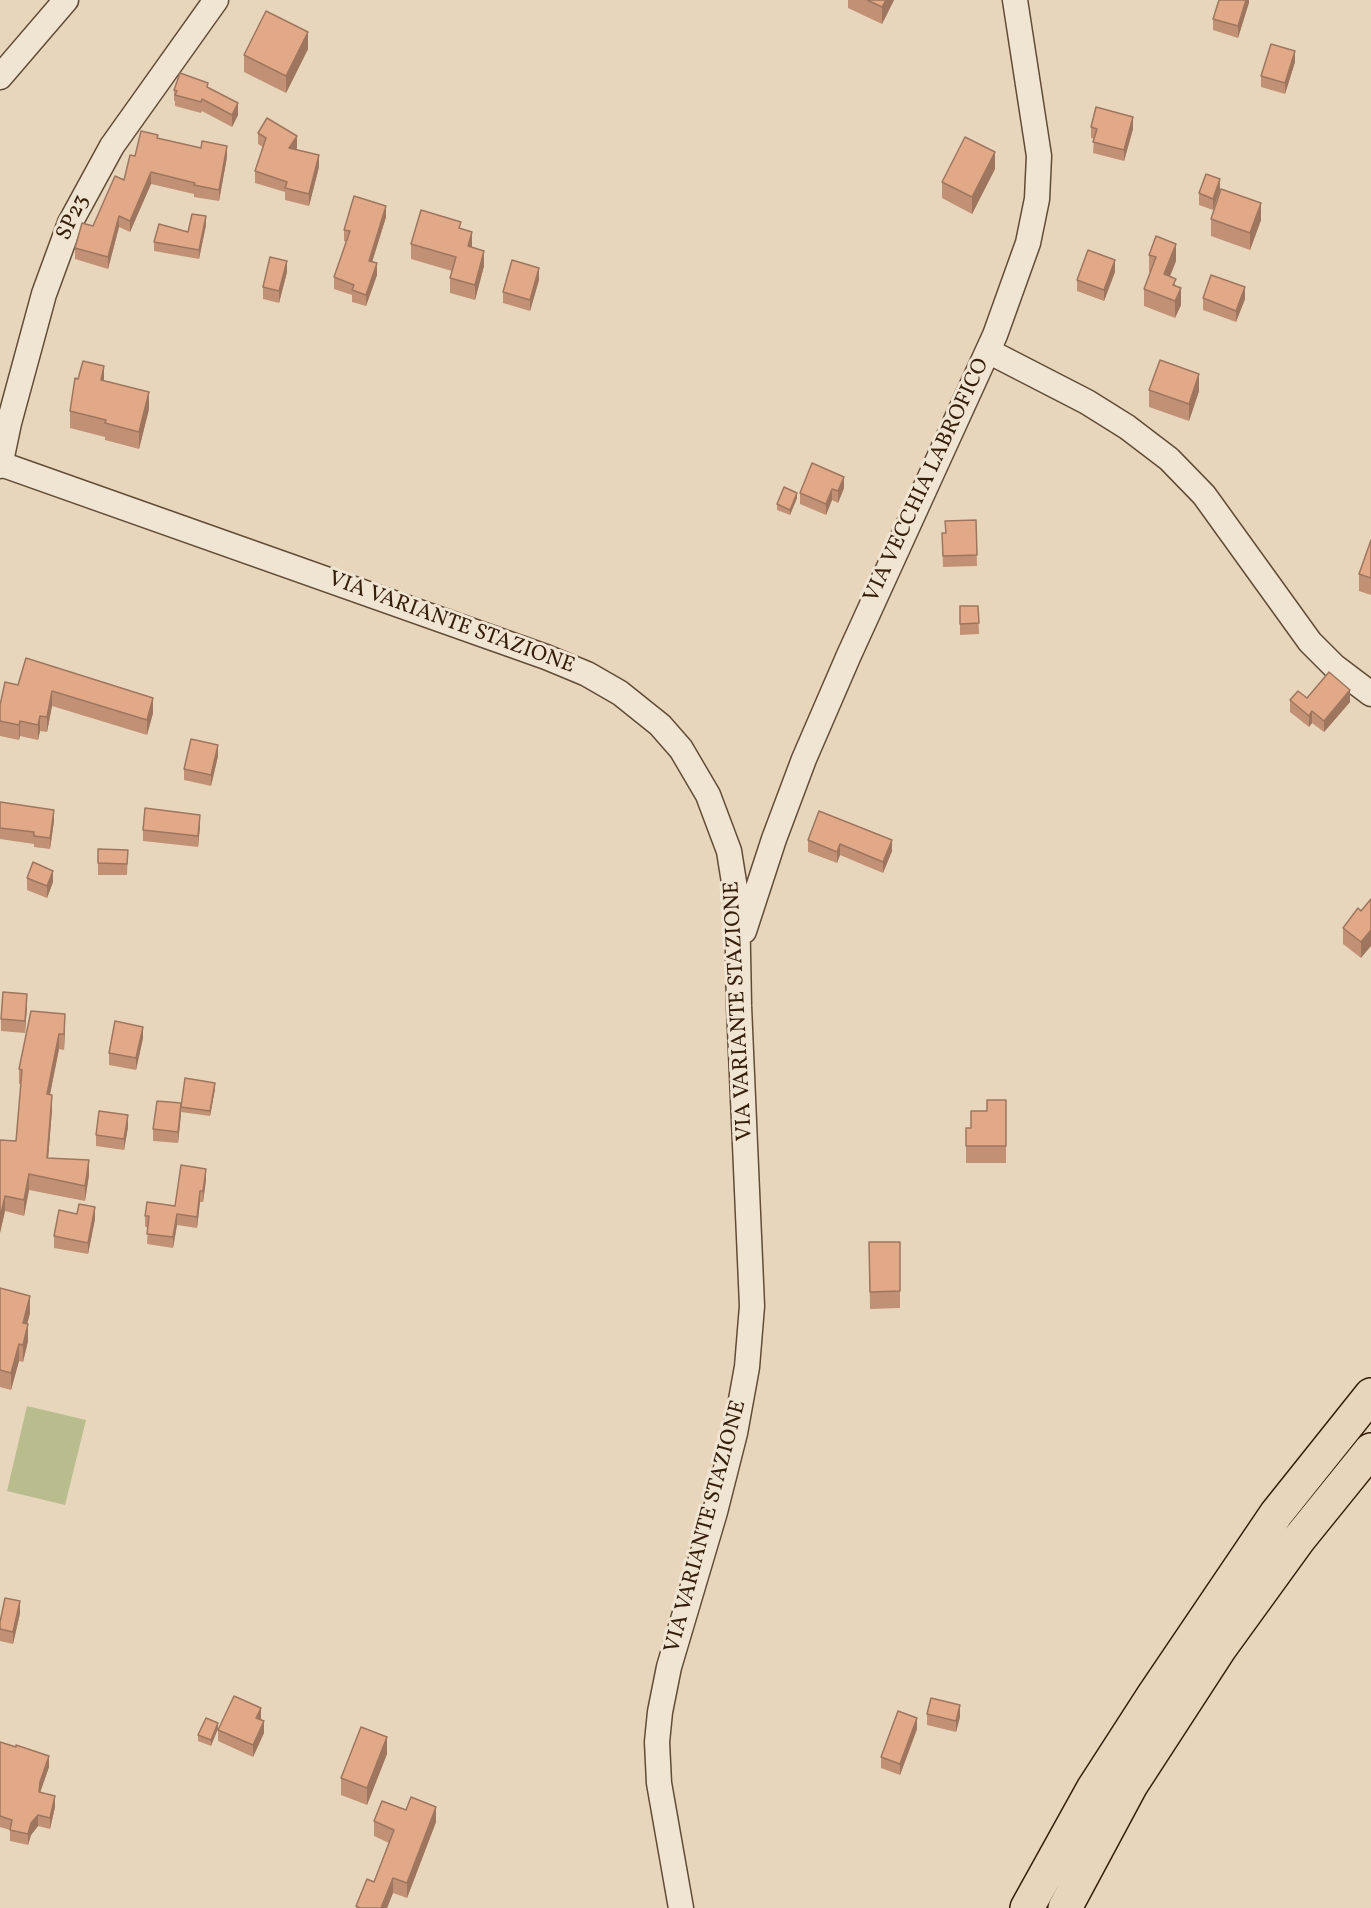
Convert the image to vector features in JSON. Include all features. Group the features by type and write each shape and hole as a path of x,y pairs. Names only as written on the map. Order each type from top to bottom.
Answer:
{"highway":[{"path":"1027,1908 1093,1789 1141,1714 1276,1515 1371,1395"},
{"path":"1065,1908 1131,1785 1232,1631 1306,1530 1371,1450"}],"street":[{"path":"0,77 66,0"},
{"name":"SP23","path":"0,465 5,423 44,294 70,223 112,146 216,0"},
{"name":"VIA VECCHIA LABROFICO","path":"738,948 804,759 988,351 1034,222 1039,156 1015,0"},
{"path":"988,351 1087,402 1127,427 1169,459 1204,495 1310,642 1334,666 1371,694"},
{"name":"VIA VARIANTE STAZIONE","path":"0,465 560,662 587,674 620,693 671,737 690,762 713,805 732,864 737,901 752,1262 751,1331 744,1386 727,1467 675,1645 660,1712 657,1742 659,1783 681,1908"}],"green space":[{"path":"27,1406 86,1420 65,1505 7,1491"}],"building":[{"path":"867,0 886,0 882,7"},
{"path":"1219,0 1246,0 1238,26 1213,19"},
{"path":"266,11 308,32 286,76 244,55"},
{"path":"1271,44 1295,51 1285,83 1261,76"},
{"path":"180,73 208,83 207,87 238,103 232,115 202,99 201,102 175,95 177,91 174,90"},
{"path":"1096,107 1133,117 1124,150 1093,142 1097,129 1091,127"},
{"path":"267,118 297,136 289,148 319,155 309,194 285,188 287,182 255,171 266,138 258,133"},
{"path":"141,131 158,135 157,138 201,148 202,141 227,146 219,190 151,172 130,221 119,216 108,257 75,248 82,223 93,226 115,176 124,180 130,155 135,156"},
{"path":"965,137 995,152 972,197 942,182"},
{"path":"1206,174 1220,179 1213,199 1199,193"},
{"path":"1221,189 1261,203 1250,233 1211,219"},
{"path":"354,196 386,206 369,261 377,263 366,295 352,290 354,285 334,277 350,231 344,230"},
{"path":"421,210 461,222 459,228 472,232 468,246 484,251 475,285 450,278 456,257 411,244"},
{"path":"192,214 206,216 199,250 154,242 159,224 188,232"},
{"path":"1156,236 1176,244 1164,274 1176,279 1173,285 1181,288 1175,301 1144,289 1156,257 1149,255"},
{"path":"1088,250 1115,260 1104,290 1077,280"},
{"path":"270,257 287,261 279,291 263,287"},
{"path":"512,260 539,268 530,300 503,292"},
{"path":"1211,275 1245,287 1236,311 1203,298"},
{"path":"1160,360 1199,374 1189,404 1149,390"},
{"path":"83,361 104,366 101,380 149,392 139,432 105,423 106,420 70,411 75,378 78,379"},
{"path":"812,463 844,477 838,491 832,489 826,504 800,493"},
{"path":"784,487 797,493 790,510 777,504"},
{"path":"976,520 977,555 943,556 942,533 946,533 945,521"},
{"path":"1371,540 1371,578 1359,574"},
{"path":"960,606 978,606 979,623 960,624"},
{"path":"26,658 153,698 147,720 52,691 47,717 40,716 38,725 20,721 19,725 0,721 0,705 5,682 18,685"},
{"path":"1329,672 1350,690 1324,721 1312,711 1309,716 1290,700 1298,691 1307,698"},
{"path":"191,739 218,745 211,775 184,769"},
{"path":"0,802 54,810 50,838 34,836 34,832 0,828"},
{"path":"145,808 200,815 198,836 143,830"},
{"path":"819,811 892,840 883,862 840,844 837,852 808,840"},
{"path":"98,849 128,850 127,864 98,863"},
{"path":"33,862 53,871 47,886 27,878"},
{"path":"1371,899 1371,930 1361,942 1343,928 1358,908 1361,911"},
{"path":"3,992 27,994 25,1021 1,1019"},
{"path":"31,1011 65,1014 64,1034 59,1034 47,1094 52,1095 47,1158 89,1160 85,1186 29,1174 24,1200 5,1196 0,1218 0,1140 16,1141 22,1070 19,1069"},
{"path":"115,1021 143,1027 136,1058 109,1053"},
{"path":"185,1078 215,1083 210,1111 181,1107"},
{"path":"987,1100 1006,1100 1006,1146 966,1146 966,1128 971,1128 971,1111 987,1111"},
{"path":"157,1101 181,1103 178,1132 153,1129"},
{"path":"99,1111 128,1115 124,1139 96,1135"},
{"path":"181,1165 206,1169 203,1191 200,1191 197,1217 177,1214 173,1237 147,1234 149,1216 145,1216 147,1202 175,1206"},
{"path":"79,1204 95,1207 88,1243 54,1236 59,1210 77,1214"},
{"path":"869,1242 900,1242 900,1291 870,1292"},
{"path":"0,1288 30,1296 23,1323 28,1324 23,1345 19,1344 11,1373 0,1370"},
{"path":"5,1598 20,1601 13,1632 0,1629"},
{"path":"234,1696 261,1708 256,1718 264,1721 253,1745 218,1730"},
{"path":"931,1698 960,1705 956,1721 927,1714"},
{"path":"898,1711 917,1718 900,1764 881,1757"},
{"path":"206,1718 218,1723 211,1740 198,1735"},
{"path":"361,1727 387,1737 367,1788 341,1778"},
{"path":"0,1742 49,1756 39,1792 55,1796 50,1818 38,1815 31,1823 28,1834 10,1830 12,1820 0,1816"},
{"path":"411,1797 436,1807 407,1883 393,1878 381,1908 360,1908 356,1906 367,1879 374,1882 394,1830 374,1821 382,1801 406,1810"}]}
